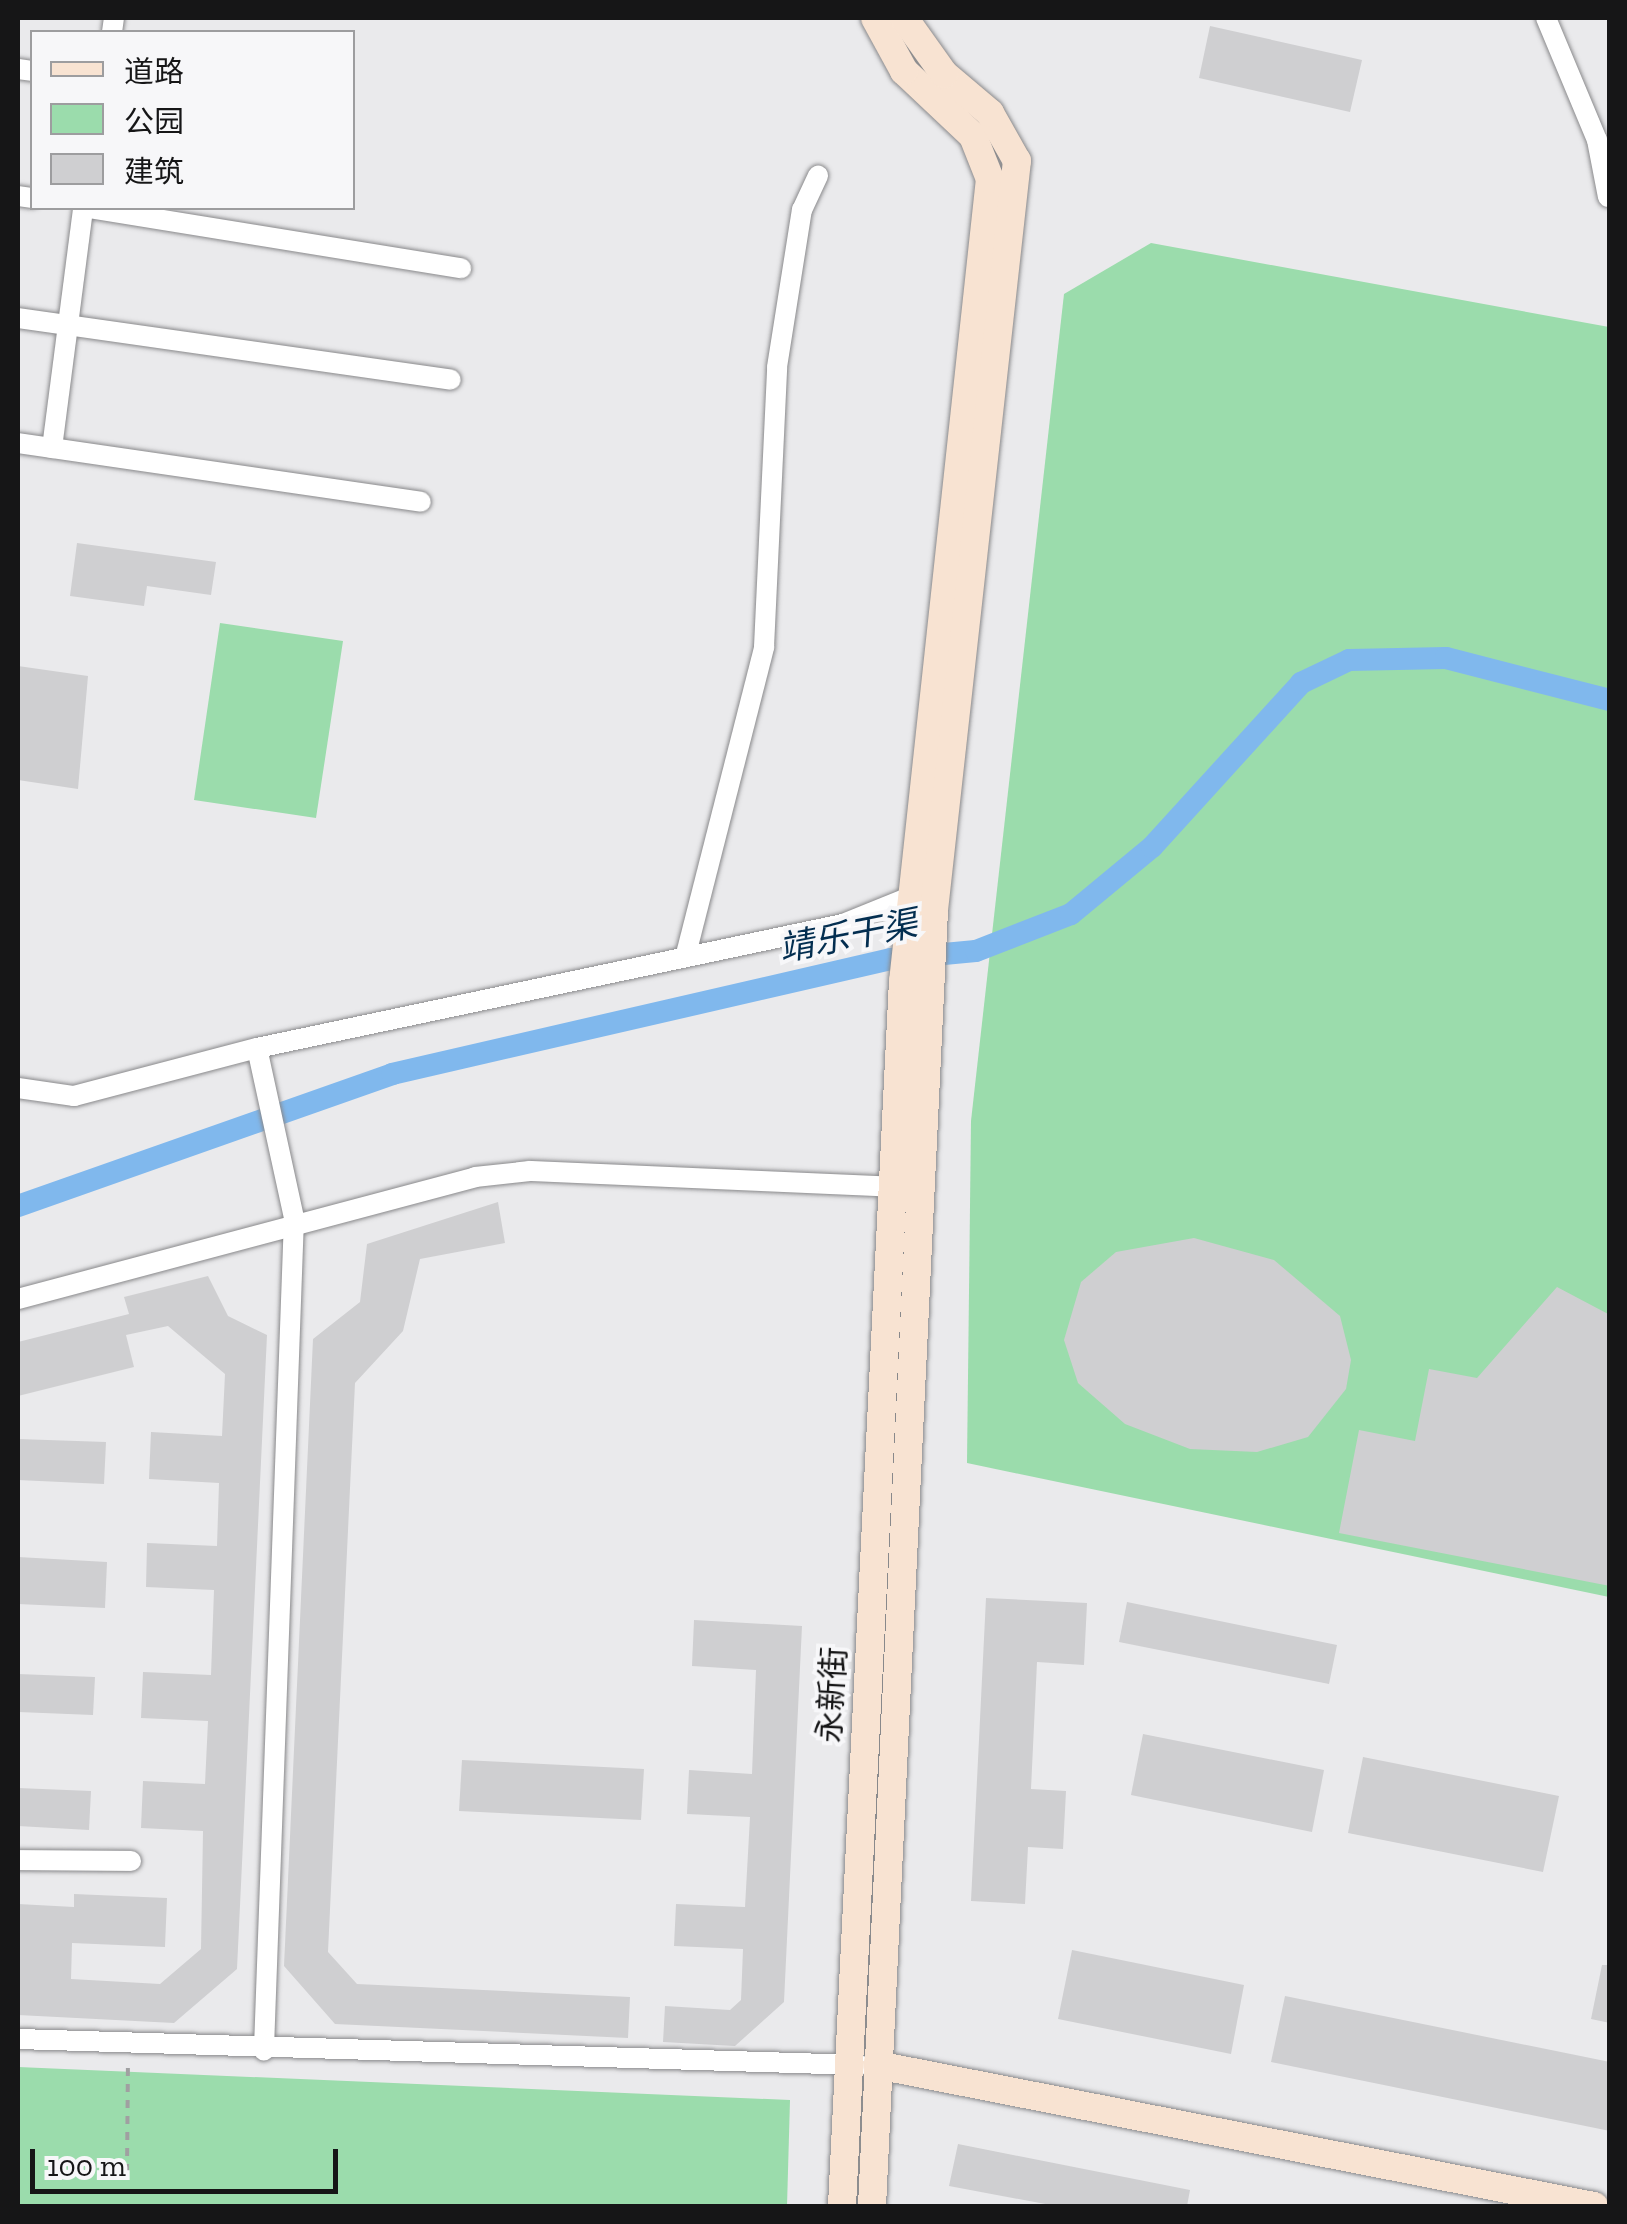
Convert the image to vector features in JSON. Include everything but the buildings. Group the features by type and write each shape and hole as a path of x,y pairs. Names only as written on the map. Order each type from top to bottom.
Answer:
{"street":[{"path":"874,18 904,71 973,136 990,179 919,906 916,985"},
{"path":"904,18 944,74 990,113 1017,161 919,906"},
{"path":"1546,18 1597,140 1608,197"},
{"path":"686,954 764,647 777,367 802,210 818,175"},
{"path":"52,448 86,210"},
{"path":"98,210 461,268"},
{"path":"18,318 451,380"},
{"path":"18,443 422,502"},
{"path":"18,1088 74,1096 257,1048 919,906"},
{"name":"永新街","path":"842,2206 895,1187 916,985"},
{"name":"永新街","path":"872,2206 924,1187 916,985"},
{"path":"257,1048 294,1218 264,2050"},
{"path":"18,1300 294,1218 530,1170 924,1187"},
{"path":"18,1860 131,1861"},
{"path":"18,2039 264,2050 877,2065 1594,2206"}],"path":[{"path":"128,2044 128,2172"}],"green space":[{"path":"1151,243 1609,327 1609,1597 967,1463 971,1121 1064,294"},
{"path":"220,623 343,641 316,818 194,800"},
{"path":"18,2067 790,2100 787,2206 18,2206"}],"waterway":[{"name":"靖乐干渠","path":"18,1206 392,1074 891,959 976,951 1071,914 1152,847 1301,683 1349,660 1446,658 1610,700"}]}
